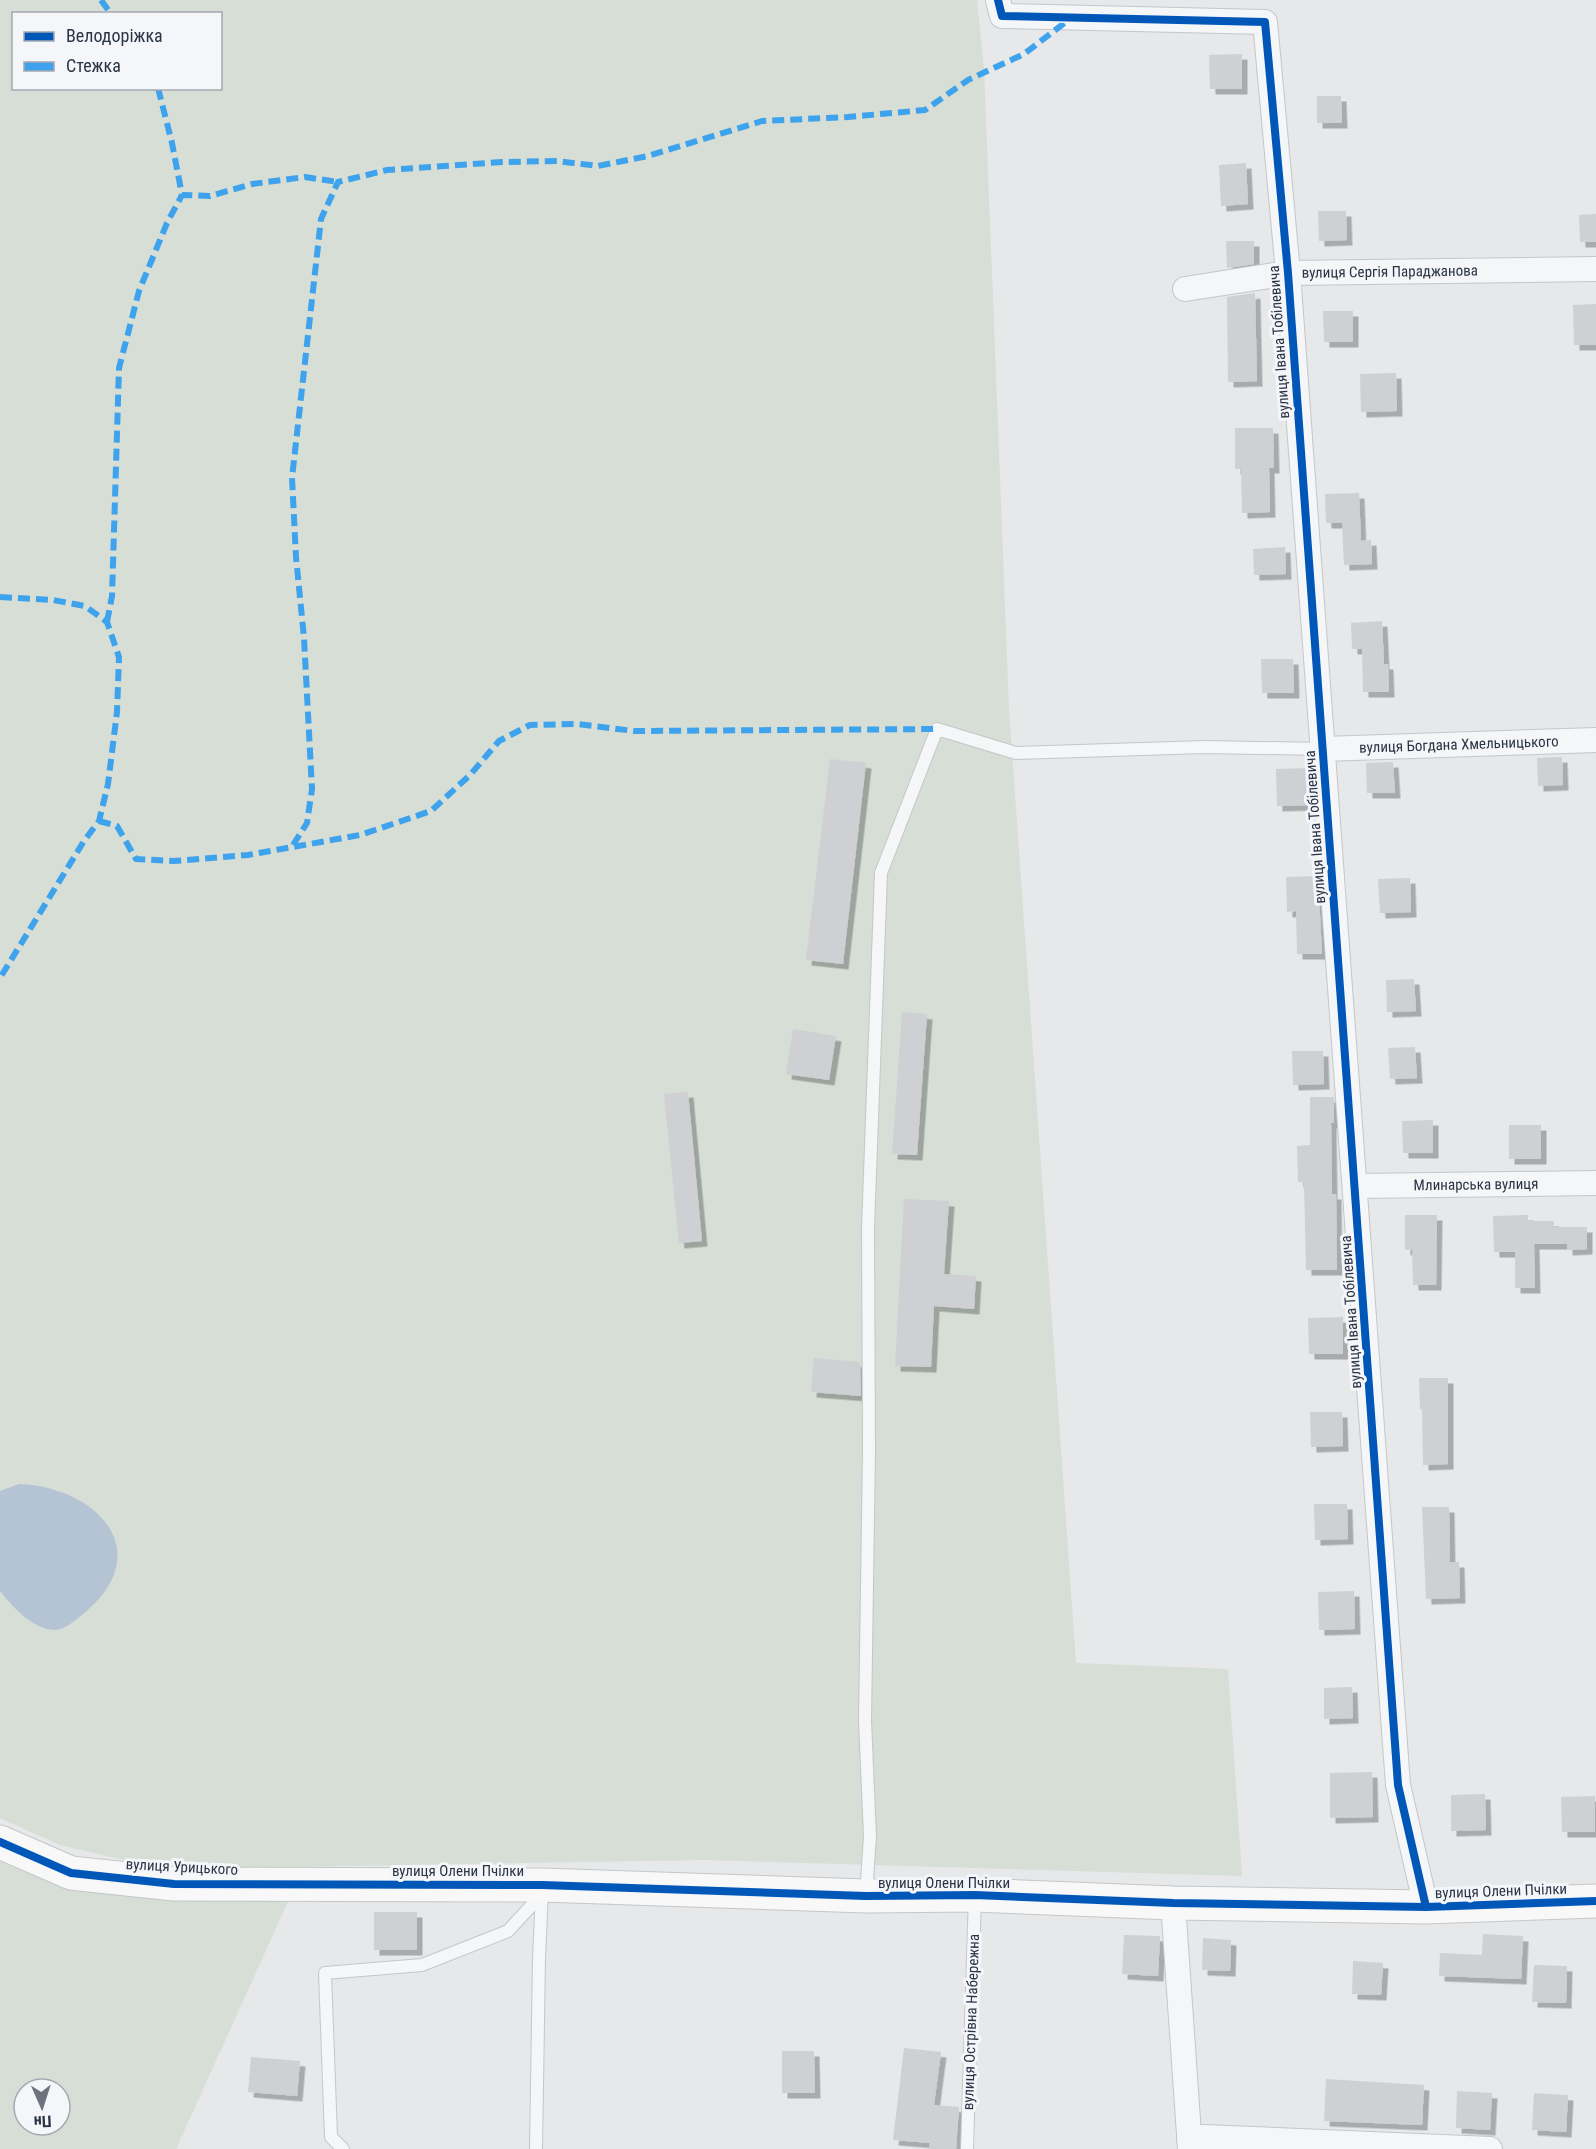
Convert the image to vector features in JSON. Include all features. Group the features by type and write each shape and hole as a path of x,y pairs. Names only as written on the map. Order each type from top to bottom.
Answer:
{"street":[{"name":"вулиця Івана Тобілевича","path":"998,0 1002,16 1265,22 1288,273 1398,1785 1426,1907"},
{"name":"вулиця Сергія Параджанова","path":"1185,289 1288,273 1596,269"},
{"name":"вулиця Богдана Хмельницького","path":"1323,749 1596,740"},
{"name":"Млинарська вулиця","path":"1356,1186 1596,1183"},
{"name":"вулиця Урицького","path":"0,1842 71,1873 174,1884 292,1884"},
{"name":"вулиця Олени Пчілки","path":"292,1884 866,1896 975,1895 1173,1903 1426,1907 1596,1901"},
{"path":"1173,1903 1189,2144 1204,2137 1490,2149"}],"lane":[{"path":"866,1896 870,1836 865,1721 869,1450 868,1228 881,873 937,729 1016,753 1206,747 1323,749"},
{"path":"343,2149 331,2138 325,1973 422,1965 507,1931 542,1890"},
{"path":"536,2149 542,1890"},
{"name":"вулиця Острівна Набережна","path":"967,2149 975,1895"}],"shaded area":[{"path":"0,0 977,0 984,69 1009,709 1076,1663 1228,1669 1242,1876 705,1860 163,1869 60,1845 0,1818 0,1591 32,1623 91,1508 54,1489 0,1491"},
{"path":"0,1849 292,1893 176,2149 0,2149"}],"water":[{"path":"19,1484 48,1488 73,1497 94,1510 109,1527 117,1547 116,1569 105,1592 82,1615 58,1630 30,1621 0,1591 0,1491"}],"building":[{"path":"1242,54 1242,89 1210,89 1209,55"},
{"path":"1317,96 1341,96 1342,123 1317,123"},
{"path":"1246,163 1248,204 1221,206 1219,165"},
{"path":"1318,211 1346,211 1347,240 1319,241"},
{"path":"1596,214 1596,242 1580,242 1579,215"},
{"path":"1226,241 1254,241 1254,264 1227,268"},
{"path":"1255,293 1257,381 1228,382 1227,297"},
{"path":"1596,304 1596,345 1574,345 1573,305"},
{"path":"1323,311 1353,311 1353,342 1324,342"},
{"path":"1396,373 1397,411 1361,412 1360,374"},
{"path":"1235,428 1273,428 1274,468 1269,468 1270,512 1242,513 1241,469 1235,469"},
{"path":"1359,493 1361,541 1371,540 1372,564 1344,565 1342,523 1326,523 1325,494"},
{"path":"1285,547 1286,574 1254,575 1253,549"},
{"path":"1382,621 1384,664 1388,664 1389,692 1363,692 1362,649 1352,649 1351,623"},
{"path":"1261,659 1293,659 1294,693 1262,693"},
{"path":"1562,757 1563,785 1538,786 1537,758"},
{"path":"830,759 866,763 843,964 806,960"},
{"path":"1393,762 1395,793 1367,793 1366,763"},
{"path":"1310,768 1312,805 1277,806 1276,769"},
{"path":"1318,876 1322,954 1297,954 1296,911 1287,912 1286,877"},
{"path":"1410,878 1411,912 1380,913 1378,879"},
{"path":"1414,979 1416,1011 1387,1012 1386,980"},
{"path":"902,1012 927,1014 917,1155 892,1154"},
{"path":"793,1029 836,1036 829,1080 786,1074"},
{"path":"1415,1047 1417,1078 1390,1079 1388,1048"},
{"path":"1292,1051 1323,1051 1324,1084 1293,1085"},
{"path":"688,1092 702,1241 679,1243 664,1094"},
{"path":"1310,1097 1334,1097 1334,1123 1331,1123 1332,1194 1336,1194 1337,1270 1306,1270 1304,1182 1298,1182 1297,1146 1310,1145"},
{"path":"1433,1120 1433,1153 1403,1153 1402,1121"},
{"path":"1509,1125 1541,1125 1541,1159 1509,1159"},
{"path":"904,1199 949,1201 944,1274 976,1276 974,1309 934,1306 931,1367 895,1366"},
{"path":"1405,1215 1437,1215 1436,1285 1413,1285 1412,1249 1405,1250"},
{"path":"1528,1215 1528,1221 1554,1221 1554,1227 1587,1227 1587,1249 1567,1250 1567,1244 1534,1244 1535,1288 1515,1288 1515,1252 1494,1252 1493,1216"},
{"path":"1343,1317 1343,1354 1309,1354 1308,1318"},
{"path":"814,1358 860,1362 861,1396 811,1392"},
{"path":"1419,1378 1448,1378 1448,1464 1423,1465"},
{"path":"1310,1412 1342,1412 1343,1446 1311,1447"},
{"path":"1314,1504 1347,1504 1348,1539 1315,1540"},
{"path":"1422,1507 1449,1507 1450,1562 1459,1562 1460,1598 1426,1599"},
{"path":"1354,1591 1355,1629 1319,1630 1318,1592"},
{"path":"1352,1687 1353,1718 1324,1719 1324,1688"},
{"path":"1372,1772 1373,1817 1330,1818 1330,1773"},
{"path":"1485,1794 1486,1830 1451,1831 1451,1795"},
{"path":"1595,1796 1595,1832 1562,1832 1561,1797"},
{"path":"374,1912 417,1912 417,1950 374,1950"},
{"path":"1483,1934 1523,1936 1521,1979 1439,1976 1440,1953 1482,1955"},
{"path":"1124,1935 1160,1936 1158,1976 1122,1974"},
{"path":"1203,1938 1231,1940 1230,1971 1202,1970"},
{"path":"1353,1961 1383,1963 1381,1995 1352,1994"},
{"path":"1534,1965 1567,1966 1566,2003 1532,2002"},
{"path":"904,2048 941,2052 934,2105 959,2107 956,2149 929,2149 930,2143 893,2140"},
{"path":"782,2051 814,2051 815,2093 782,2093"},
{"path":"251,2057 300,2061 297,2096 248,2092"},
{"path":"1326,2079 1424,2085 1422,2125 1324,2121"},
{"path":"1457,2091 1492,2093 1490,2130 1456,2128"},
{"path":"1534,2093 1568,2095 1566,2132 1532,2130"}],"marked path":[{"path":"101,0 110,12"},
{"path":"293,845 307,823 312,789 292,478 321,219 338,182 387,170 502,162 557,161 598,166 648,156 762,121 925,110 968,80 1024,54 1071,18"},
{"path":"159,90 182,195 210,196 252,184 305,177 338,182"},
{"path":"107,622 112,596 119,368 139,291 167,223 182,195"},
{"path":"0,597 53,600 85,606 107,622 119,657 117,712 108,784 99,821 84,841 0,978"},
{"path":"99,821 117,826 136,859 174,861 248,855 360,835 431,811 470,775 499,741 530,725 578,724 634,731 937,729"}],"cycle path":[{"path":"998,0 1002,16 1265,22 1288,273 1398,1785 1426,1907"},
{"path":"0,1842 71,1873 174,1884 542,1885 866,1896 975,1895 1173,1903 1426,1907 1596,1901"}]}
